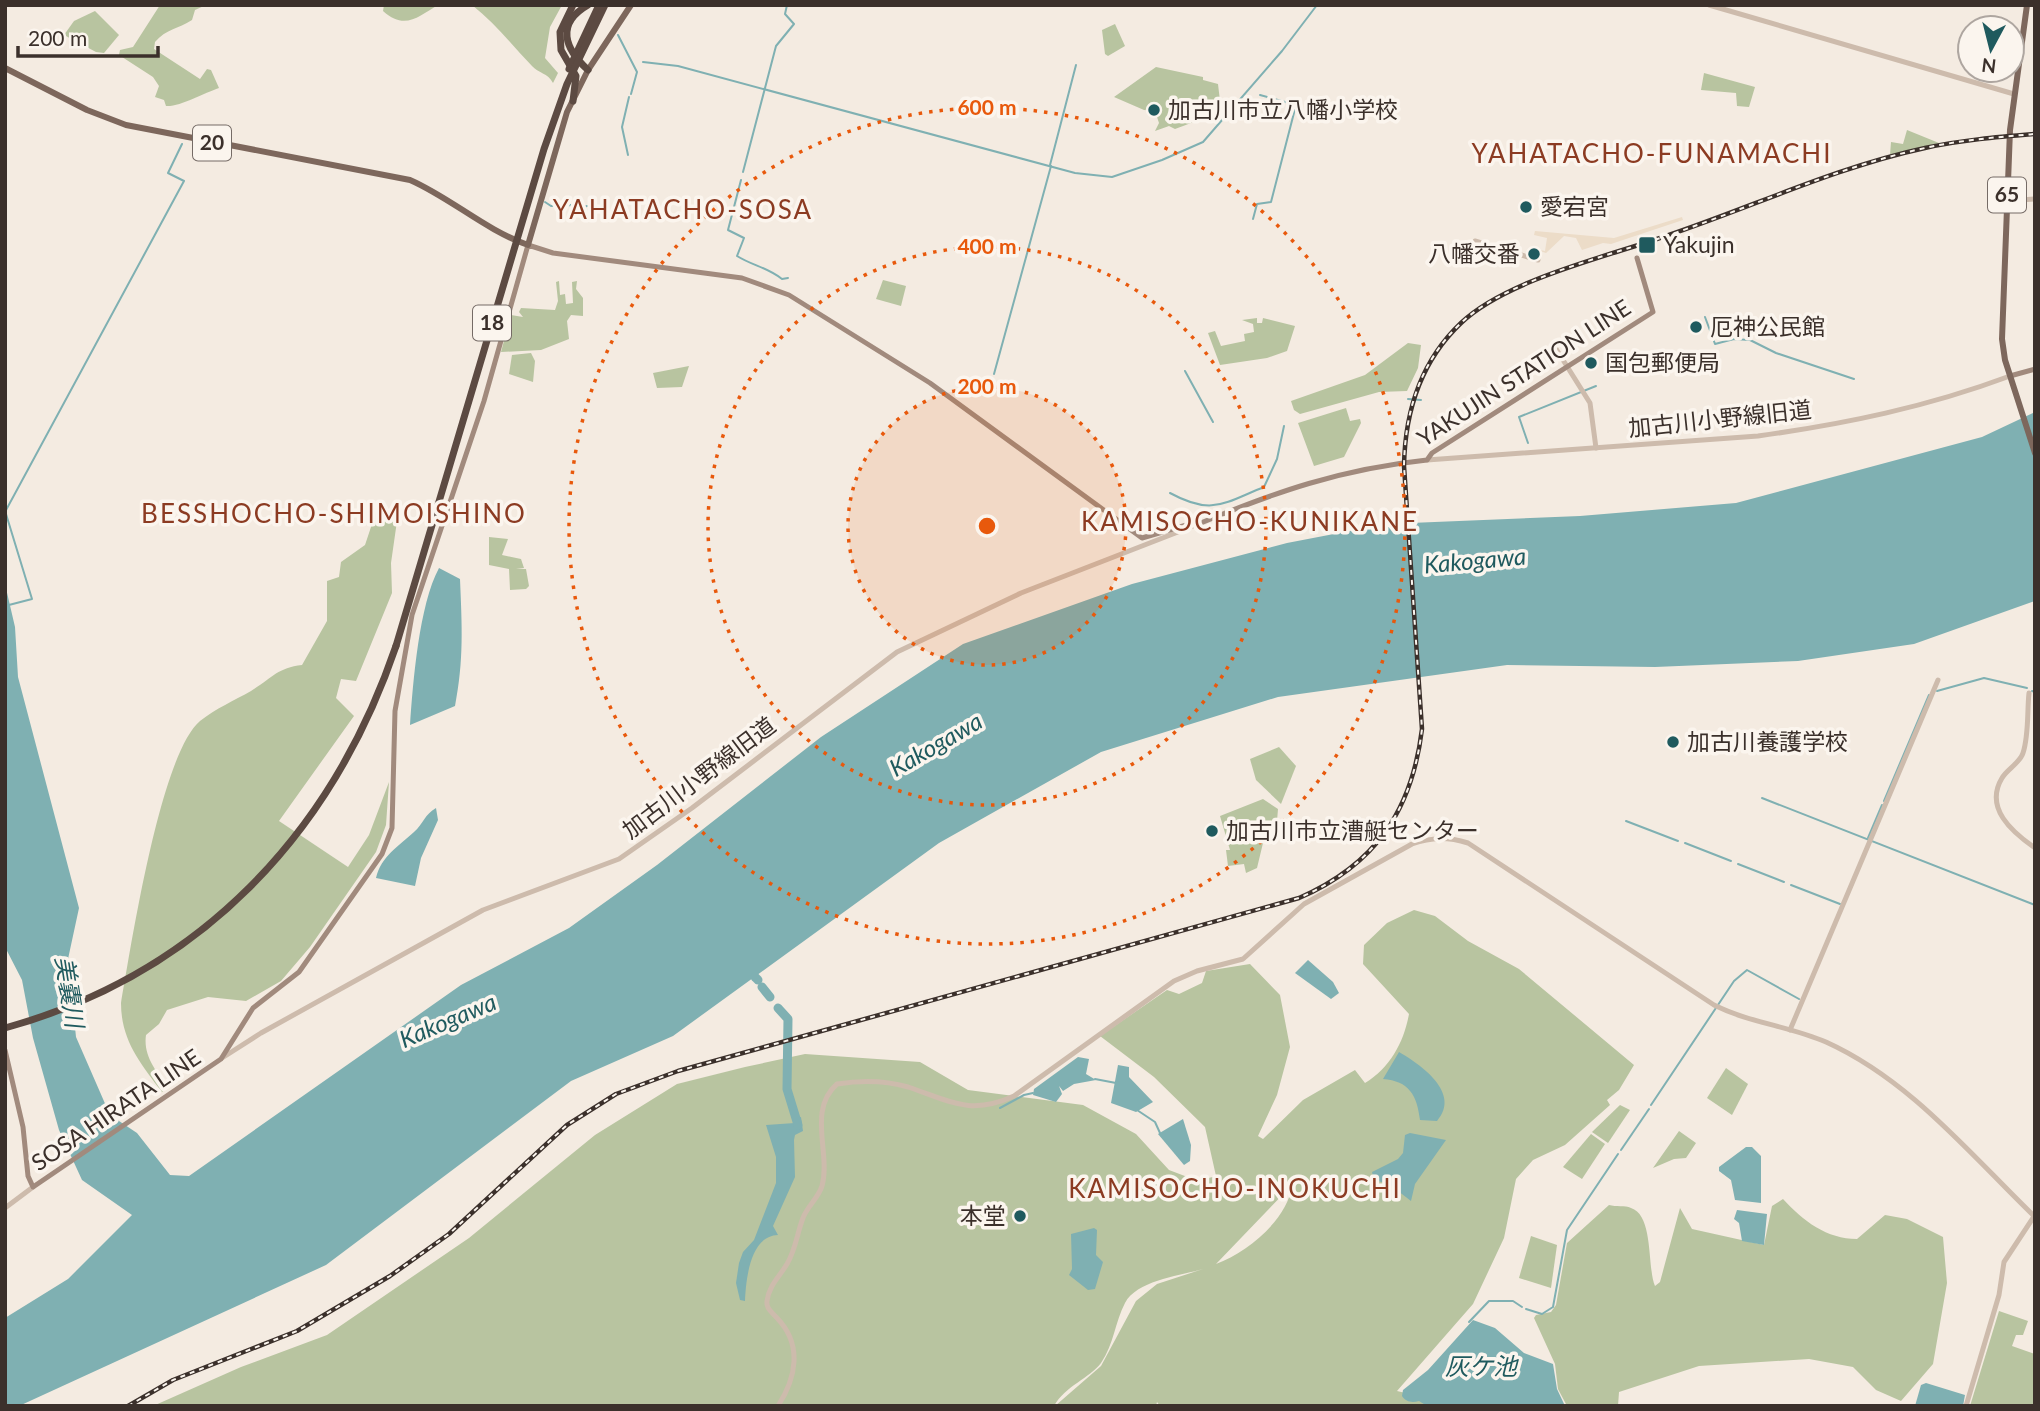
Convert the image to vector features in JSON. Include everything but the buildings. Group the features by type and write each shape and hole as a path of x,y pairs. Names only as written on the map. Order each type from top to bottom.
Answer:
{"highway":[{"path":"573,5 560,32 561,50 576,79 573,101"},
{"path":"588,5 574,16 567,39 570,53 588,70"},
{"name":"18","path":"395,646 540,148 564,82 599,5"},
{"name":"18","path":"5,1026 54,1009 112,983 169,951 246,892 307,823 355,748 395,646 544,149 567,85 605,5"},
{"path":"570,65 588,70"}],"main road":[{"path":"528,246 573,101 588,70 631,5"},
{"name":"65","path":"2027,5 2014,94 2002,340 2012,384 2035,453"},
{"name":"20","path":"5,68 87,110 126,125 410,180 445,197 512,240 528,246"},
{"name":"YAKUJIN STATION LINE","path":"528,246 575,256 742,278 779,291 930,383 1137,537 1146,537 1189,524 1196,525 1311,480 1373,467 1427,460 1432,453 1653,312 1637,258"},
{"name":"SOSA HIRATA LINE","path":"5,1050 23,1127 28,1176 33,1187 221,1059 253,1008 299,972 382,855 393,828 395,711 412,615 484,401 528,246"},
{"path":"2010,376 2035,369"}],"street":[{"path":"1709,5 2014,94"},
{"path":"2007,201 2035,198"},
{"path":"1475,242 1538,260"},
{"path":"1553,344 1590,402 1596,448"},
{"name":"加古川小野線旧道","path":"1427,460 1810,429 1937,402 2010,376"},
{"name":"加古川小野線旧道","path":"221,1059 261,1033 475,914 507,899 619,859 692,808 897,652 1021,593 1196,525"},
{"path":"1790,1030 1938,680"},
{"path":"2029,693 2023,752 2002,778 1996,803 1999,815 2020,838 2035,848"},
{"path":"778,1406 791,1383 794,1353 790,1338 780,1320 769,1310 767,1299 771,1286 794,1251 803,1217 822,1186 824,1101 837,1083 867,1079 910,1088 976,1108 999,1103 1014,1096 1174,981 1247,957 1304,904 1412,844 1445,838 1468,843 1714,1005 1738,1017 1790,1030 1851,1055 1899,1085 2034,1215 2004,1262 1999,1295 1966,1406"},
{"path":"5,1208 33,1187"}],"green space":[{"path":"160,5 206,5 195,10 192,20 159,38 154,49 200,79 207,69 211,70 219,88 185,102 166,106 164,100 155,97 159,86 153,77 119,55 120,50 133,47"},
{"path":"384,5 438,5 412,20 405,21 391,17 383,11"},
{"path":"472,5 562,5 550,27 545,58 558,73 553,83 532,66"},
{"path":"95,11 119,35 104,53 96,52 64,35 74,21"},
{"path":"1115,24 1125,46 1108,56 1105,54 1102,30"},
{"path":"1156,67 1203,77 1203,80 1218,84 1220,101 1211,111 1194,121 1175,129 1169,126 1155,131 1159,123 1155,111 1144,110 1114,97"},
{"path":"1704,73 1755,87 1749,107 1737,106 1736,93 1701,90"},
{"path":"1907,130 1939,143 1890,155 1891,142 1903,144"},
{"path":"883,280 906,286 901,306 876,299"},
{"path":"559,281 560,295 565,294 566,304 573,303 572,282 577,281 576,289 583,298 583,316 571,315 567,321 569,339 541,350 501,352 511,315 523,317 519,312 521,308 555,310 558,301 556,282"},
{"path":"1257,318 1257,323 1262,323 1263,318 1295,326 1287,351 1267,358 1220,365 1208,333 1215,331 1221,346 1245,341 1244,334 1254,332 1253,324 1242,320"},
{"path":"1408,343 1421,345 1418,368 1407,391 1379,392 1300,414 1294,410 1291,401 1365,375"},
{"path":"531,353 535,361 533,382 509,374 512,355"},
{"path":"689,366 682,387 657,388 653,373"},
{"path":"1346,408 1350,421 1360,419 1361,423 1344,457 1314,466 1298,423"},
{"path":"376,512 398,514 391,563 392,593 356,681 341,679 336,698 354,716 279,821 348,867 369,835 389,782 386,825 376,852 310,947 281,981 246,1001 208,997 167,1010 159,1024 146,1035 148,1056 167,1088 162,1092 139,1061 128,1040 121,1003 149,854 172,772 186,741 200,721 280,671 302,665 327,621 327,581 339,577 341,562 365,545"},
{"path":"489,537 508,539 502,555 521,559 524,568 516,569 526,569 529,586 526,589 510,590 509,569 489,565"},
{"path":"1279,747 1296,766 1281,804 1256,780 1250,759"},
{"path":"1263,799 1278,809 1277,821 1263,843 1257,868 1246,873 1244,864 1228,866 1226,850 1230,850 1220,816"},
{"path":"1414,910 1435,916 1468,941 1519,969 1634,1065 1619,1090 1607,1100 1610,1105 1565,1145 1533,1160 1516,1179 1504,1238 1473,1304 1397,1391 1414,1395 1433,1406 1160,1406 1157,1402 1156,1406 1055,1406 1101,1366 1136,1301 1157,1284 1203,1269 1149,1284 1131,1295 1125,1303 1101,1363 1064,1393 1054,1406 153,1406 241,1367 327,1335 469,1238 595,1135 677,1084 805,1054 920,1062 968,1090 1083,1105 1136,1134 1169,1170 1198,1181 1216,1176 1205,1127 1154,1077 1100,1036 1167,990 1179,994 1202,983 1206,971 1250,964 1280,995 1290,1047 1277,1095 1258,1136 1263,1139 1303,1100 1355,1070 1365,1083 1389,1062 1404,1034 1409,1014 1363,964 1364,945 1387,923","holes":["1292,1185 1289,1198 1265,1233 1241,1251 1216,1264"]},
{"path":"1726,1068 1748,1084 1732,1115 1707,1098"},
{"path":"1620,1105 1630,1110 1608,1143 1592,1132"},
{"path":"1679,1131 1696,1143 1686,1158 1674,1159 1653,1168"},
{"path":"1591,1134 1605,1144 1582,1179 1563,1167"},
{"path":"1783,1199 1807,1221 1836,1236 1857,1239 1885,1215 1907,1219 1943,1237 1947,1283 1933,1364 1901,1401 1876,1390 1853,1367 1809,1359 1699,1366 1619,1392 1618,1406 1567,1406 1558,1389 1555,1364 1534,1318 1536,1315 1551,1312 1556,1305 1567,1243 1609,1205 1631,1208 1638,1213 1647,1231 1655,1286 1660,1282 1680,1208 1692,1229 1764,1245 1772,1206"},
{"path":"1531,1236 1557,1245 1551,1288 1519,1278"},
{"path":"1999,1311 2028,1321 2023,1335 2016,1335 2012,1346 2035,1354 2035,1406 1970,1406"}],"shaded area":[{"path":"1682,217 1683,220 1611,244 1603,243 1582,250 1576,238 1564,236 1546,253 1531,248 1545,251 1547,238 1534,235 1535,231 1614,238"}],"water":[{"path":"2035,412 2035,601 1914,644 1798,661 1655,667 1507,665 1278,697 1101,752 939,843 673,1036 571,1081 326,1265 19,1406 5,1406 5,1318 68,1279 132,1215 82,1180 59,1130 33,1038 22,980 5,947 5,584 15,627 18,677 79,908 68,959 76,1037 110,1115 137,1133 170,1175 189,1176 461,985 569,928 657,865 821,737 963,644 1132,584 1287,543 1386,524 1580,516 1736,503 1982,437"},
{"path":"439,568 460,579 461,658 455,706 410,725 422,623 426,602"},
{"path":"436,808 438,820 421,858 415,886 376,878 386,857"},
{"path":"1308,960 1333,982 1339,993 1331,999 1295,973"},
{"path":"1399,1052 1427,1072 1442,1090 1445,1100 1437,1121 1420,1120 1417,1103 1410,1091 1399,1083 1383,1079"},
{"path":"1078,1057 1089,1059 1086,1074 1096,1080 1074,1084 1063,1091 1059,1086 1062,1094 1056,1102 1033,1095 1034,1089"},
{"path":"1118,1065 1129,1067 1129,1077 1153,1102 1136,1112 1111,1103"},
{"path":"801,1117 803,1131 795,1135 794,1140 795,1177 773,1226 778,1235 769,1237 756,1251 748,1271 745,1301 740,1300 736,1283 739,1263 743,1252 754,1240 776,1183 776,1157 766,1125 795,1123 795,1119"},
{"path":"1183,1119 1191,1145 1190,1161 1184,1165 1158,1134"},
{"path":"1410,1133 1446,1140 1415,1184 1411,1201 1389,1184 1374,1180 1372,1172 1398,1159 1403,1153 1405,1135"},
{"path":"1746,1147 1752,1147 1761,1156 1761,1203 1735,1200 1731,1180 1719,1171 1719,1167"},
{"path":"1737,1210 1767,1214 1764,1245 1742,1241 1739,1223 1734,1219"},
{"path":"1094,1228 1097,1230 1096,1255 1103,1262 1095,1289 1088,1290 1069,1275 1072,1269 1071,1234"},
{"name":"灰ケ池","path":"1473,1320 1495,1328 1524,1353 1553,1364 1557,1389 1565,1406 1427,1406 1404,1398 1403,1390 1428,1370"},
{"path":"1926,1383 1965,1395 1963,1406 1915,1406 1921,1385"}],"waterway":[{"path":"743,172 776,46 794,24 785,14 787,5"},
{"path":"643,62 678,66 1075,173 1112,177 1203,142 1282,51 1317,5"},
{"path":"618,35 637,72 631,94"},
{"path":"1050,165 1076,65"},
{"path":"1253,219 1257,204 1271,202 1296,105 1260,95"},
{"path":"628,155 622,127 629,97"},
{"path":"5,512 184,181 168,173 182,144"},
{"path":"994,374 1051,166"},
{"path":"741,180 728,230 744,238 737,256 782,279 788,278"},
{"path":"545,202 551,206 571,205 573,210 587,206"},
{"path":"1705,317 1715,344 1734,339 1750,340 1776,353 1854,379"},
{"path":"1185,371 1213,422"},
{"path":"1528,443 1519,417 1596,386"},
{"path":"1408,399 1421,400"},
{"path":"1170,493 1197,504 1218,505 1264,487 1277,459 1284,426"},
{"path":"5,606 32,599 6,514"},
{"path":"1937,691 1984,678 2027,688"},
{"path":"1884,801 1929,695"},
{"path":"1762,798 2035,905"},
{"path":"1868,838 1882,805"},
{"path":"1626,821 1678,841"},
{"path":"1685,843 1731,861"},
{"path":"1738,864 1784,882"},
{"path":"1791,885 1840,904"},
{"path":"1651,1105 1734,981 1747,970 1799,999"},
{"path":"755,977 758,980"},
{"path":"762,987 770,997"},
{"path":"778,1008 788,1019 787,1089 798,1125"},
{"path":"1095,1079 1116,1083"},
{"path":"1000,1108 1033,1093"},
{"path":"1621,1150 1649,1109"},
{"path":"1137,1110 1155,1122 1160,1133"},
{"path":"1526,1309 1542,1314 1553,1307 1567,1230 1618,1154"},
{"path":"1469,1322 1489,1301 1513,1301 1522,1307"}],"railway":[{"path":"128,1406 173,1380 297,1331 390,1276 449,1234 567,1125 616,1094 678,1071 1299,898 1326,885 1369,852 1385,832 1399,810 1417,758 1422,729 1404,466 1405,446 1412,407 1425,371 1435,354 1461,323 1501,295 1552,273 1688,229 1822,178 1925,148 2035,134"}],"place":[{"name":"加古川市立八幡小学校","path":"1154,110"},
{"name":"愛宕宮","path":"1526,207"},
{"name":"Yakujin","path":"1647,245"},
{"name":"八幡交番","path":"1534,254"},
{"name":"厄神公民館","path":"1696,327"},
{"name":"国包郵便局","path":"1591,363"},
{"name":"加古川養護学校","path":"1673,742"},
{"name":"加古川市立漕艇センター","path":"1212,831"},
{"name":"本堂","path":"1020,1216"}],"district":[{"name":"YAHATACHO-FUNAMACHI","path":"1652,154"},
{"name":"YAHATACHO-SOSA","path":"683,210"},
{"name":"BESSHOCHO-SHIMOISHINO","path":"334,514"},
{"name":"KAMISOCHO-KUNIKANE","path":"1250,522"},
{"name":"KAMISOCHO-INOKUCHI","path":"1235,1189"}],"water label":[{"name":"Kakogawa","path":"1475,561"},
{"name":"Kakogawa","path":"936,745"},
{"name":"美嚢川","path":"69,992"},
{"name":"Kakogawa","path":"448,1021"}]}
